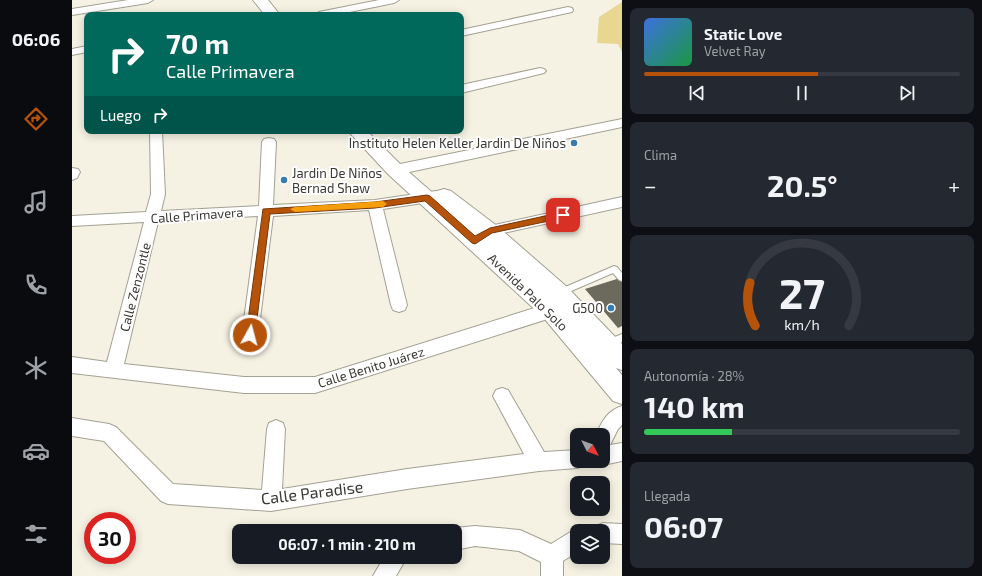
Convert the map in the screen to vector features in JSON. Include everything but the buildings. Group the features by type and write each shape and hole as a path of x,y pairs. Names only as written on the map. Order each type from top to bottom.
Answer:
{"main road":[{"path":"247,0 256,12"},
{"path":"260,0 270,12"},
{"name":"Avenida Palo Solo","path":"361,134 559,302 615,341 622,360"},
{"name":"Avenida Palo Solo","path":"376,134 402,168"},
{"name":"Avenida Palo Solo","path":"559,302 622,393"}],"street":[{"path":"72,12 148,0"},
{"path":"334,12 394,0"},
{"path":"464,33 568,10"},
{"path":"72,52 84,50"},
{"path":"464,89 540,71"},
{"path":"402,168 622,123"},
{"name":"Calle Zenzontle","path":"114,371 158,194 156,134"},
{"path":"250,335 266,211 269,142"},
{"name":"Calle Primavera","path":"72,221 152,218 375,205 434,196"},
{"path":"482,236 622,202"},
{"path":"375,205 399,305"},
{"name":"Calle Benito Juárez","path":"72,365 244,385 315,385 559,302"},
{"path":"502,396 539,462"},
{"path":"609,428 611,423 622,414"},
{"name":"Calle Paradise","path":"72,427 109,434 168,494 271,501 407,479 539,462 570,460"},
{"path":"271,501 276,429"},
{"path":"610,455 622,452"},
{"path":"610,533 622,534"},
{"path":"462,538 475,536 520,541 552,566 570,547"},
{"path":"384,576 392,564"}],"lane":[{"path":"559,302 614,269 622,278"}],"shaded area":[{"path":"622,2 622,52 618,44 597,43 599,17"}],"slow traffic":[{"path":"295,209 383,204"}],"place":[{"name":"Instituto Helen Keller Jardin De Niños","path":"574,143"},
{"name":"Jardin De Niños Bernad Shaw","path":"284,180"},
{"name":"G500","path":"611,308"}],"route":[{"path":"250,335 266,211 375,205 427,198 475,241 490,231 563,215"}]}
